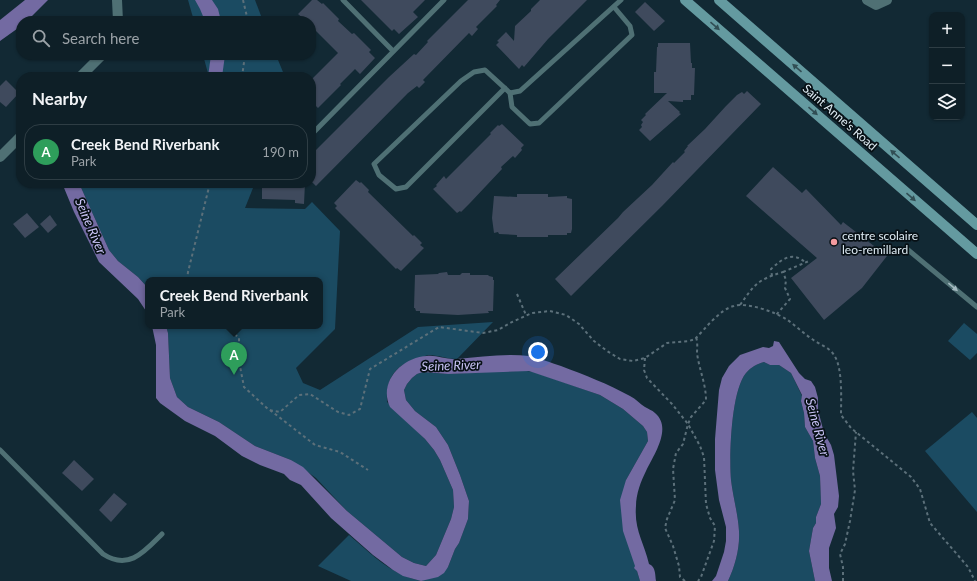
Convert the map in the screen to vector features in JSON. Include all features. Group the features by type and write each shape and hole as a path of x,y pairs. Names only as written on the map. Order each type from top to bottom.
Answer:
{"main road":[{"name":"Saint Anne's Road","path":"685,0 977,254"},
{"name":"Saint Anne's Road","path":"719,0 977,225"}],"street":[{"path":"117,0 118,16"},
{"path":"867,0 876,5 887,0"},
{"path":"85,72 97,60"},
{"path":"0,157 16,141"}],"lane":[{"path":"343,0 393,51"},
{"path":"316,130 444,0"},
{"path":"510,93 520,91 621,0"},
{"path":"505,88 406,187 396,189 379,175 374,164 461,81 474,72 485,70 505,88 510,93 512,107 530,124 538,123 632,35 630,26 614,7"},
{"path":"907,248 977,307"},
{"path":"0,450 103,554 109,558 128,560 135,557 143,552 162,534"}],"path":[{"path":"243,0 247,16"},
{"path":"243,72 244,60"},
{"path":"187,277 209,188"},
{"path":"772,276 771,269 778,263 791,256 799,257 806,263"},
{"path":"740,305 756,283 809,261"},
{"path":"776,315 790,299 785,288 786,280 783,272"},
{"path":"517,294 527,315"},
{"path":"269,410 280,412 299,395 310,394 338,412 349,414 360,409 370,369 439,327 483,333 498,330 532,313 550,311 566,315 579,324 594,341 620,359 633,361 645,358 667,343 689,341 696,337 728,308 735,305 762,309 785,319 829,349 835,356 838,363 842,395 841,415 856,432 911,478 920,489 930,523 968,567 976,581"},
{"path":"229,329 239,338 238,361 244,386 269,410 315,445 340,452 368,470"},
{"path":"685,581 680,577 679,566 673,546 665,528 675,500 673,469 676,453 683,444 691,417 706,400 706,393 697,351 698,342 696,337"},
{"path":"645,358 644,370 647,378 672,404 688,424 704,457 706,504 710,518 715,526 714,541 698,581"},
{"path":"843,581 843,567 840,554 845,544 855,490 853,470 856,432"}],"shaded area":[{"path":"188,0 255,0 261,16 193,16"},
{"path":"204,60 278,60 283,72 208,72"},
{"path":"81,188 253,188 245,208 305,209 312,202 340,231 335,329 296,368 303,383 320,390 418,327 493,322 457,359 426,355 403,365 398,369 390,379 388,386 387,402 425,439 434,450 453,490 454,507 451,519 436,555 426,566 414,563 402,557 347,511 316,478 291,460 255,446 219,422 188,407 177,397 170,378 167,329 323,329 323,277 145,277 145,285 118,261 109,250"},
{"path":"964,323 977,334 977,353 970,360 948,341"},
{"path":"764,362 770,365 779,365 791,373 802,396 801,401 805,427 813,441 815,458 820,476 821,504 816,517 816,523 813,528 809,551 815,581 728,581 733,569 739,544 738,525 730,469 734,408 741,382 746,373 754,366"},
{"path":"505,371 534,372 600,395 623,409 643,426 647,432 648,441 626,480 637,571 640,581 421,581 448,567 468,519 469,501 448,445 436,427 415,411 406,400 404,390 407,384 417,374 423,372 448,374"},
{"path":"972,412 977,418 977,512 925,451"},
{"path":"349,535 375,557 396,572 421,581 351,581 318,566"}],"water":[{"path":"25,0 48,0 32,16 16,16 16,30 0,41 0,20"},
{"path":"195,0 212,0 218,9 220,16 203,16"},
{"path":"210,60 224,60 223,72 209,72"},
{"name":"Seine River","path":"64,188 81,188 109,250 118,261 145,285 145,310 138,299 99,262 74,212"},
{"name":"Seine River","path":"153,329 167,329 170,378 177,397 188,407 219,422 255,446 291,460 303,467 347,511 402,557 414,563 426,566 436,555 451,519 454,507 453,490 434,450 425,439 390,407 387,398 387,389 390,380 401,366 418,357 427,356 453,359 502,355 529,356 570,369 622,392 654,412 660,419 662,426 660,442 639,488 636,506 636,522 649,564 654,569 656,581 640,581 637,571 634,568 635,566 623,531 620,500 626,480 648,441 647,432 643,426 623,409 600,395 529,371 448,374 423,372 412,378 404,390 406,400 415,411 436,427 448,445 469,501 468,519 448,567 444,573 438,577 421,581 403,576 373,555 331,518 301,485 290,480 284,474 242,456 215,436 185,421 160,403 156,398 156,345"},
{"name":"Seine River","path":"774,341 779,342 799,373 805,379 811,381 815,387 818,398 818,410 824,433 831,445 834,455 839,496 838,507 834,514 836,528 829,548 829,568 832,581 815,581 809,551 813,528 816,523 816,517 821,504 820,476 815,458 813,441 805,427 801,401 802,395 791,373 779,365 770,365 764,362 754,366 746,373 737,394 732,424 730,469 738,525 739,544 735,563 728,581 712,581 716,576 726,541 726,527 719,500 715,470 715,439 719,390 722,378 729,366 740,355 763,347 769,348 773,346"}],"building":[{"path":"312,0 317,0 322,4 323,3 339,19 338,21 352,34 354,33 371,50 369,52 375,58 360,74 355,69 318,108 316,106 316,75 338,53 316,31 316,16 300,16 298,14"},
{"path":"361,0 425,0 413,12 418,17 399,34 394,29 392,31"},
{"path":"468,0 500,0 496,5 497,6 476,27 478,29 472,36 469,33 423,80 425,82 419,88 417,86 408,93 316,186 316,150 389,77 414,54 416,55 428,42 427,41"},
{"path":"540,0 587,0 548,39 524,67 522,65 519,69 496,45 499,42 497,41 506,32 514,41 515,26"},
{"path":"645,2 665,21 654,31 635,12"},
{"path":"658,43 690,43 692,68 695,68 694,95 691,95 691,100 683,100 683,102 668,101 681,114 650,141 639,130 642,127 641,125 643,122 641,120 646,115 645,114 667,93 654,93 654,72 656,72"},
{"path":"6,80 16,90 16,96 6,107 0,102 0,86"},
{"path":"747,91 761,104 662,206 571,296 555,279 652,185 673,162 674,163 685,152 684,151 687,146 737,95 742,92 744,94"},
{"path":"502,124 524,145 521,148 522,150 515,158 513,156 501,167 502,169 470,203 461,212 460,211 457,213 433,189 444,176 446,179 491,134 490,133 498,125 499,126"},
{"name":"centre scolaire leo-remillard","path":"773,167 802,193 806,189 841,225 843,222 887,256 862,288 824,320 791,278 817,258 746,196"},
{"path":"356,180 360,183 361,182 369,190 368,192 422,243 420,245 424,248 401,271 397,268 396,269 335,208 337,206 334,203"},
{"path":"262,188 305,188 304,204 295,203 295,200 262,199"},
{"path":"517,194 548,194 548,197 567,196 567,198 572,199 571,233 567,233 567,235 548,235 548,237 517,237 517,235 499,234 498,232 494,233 492,218 494,196 517,197"},
{"path":"27,213 39,227 25,238 13,224"},
{"path":"50,215 57,225 48,233 40,224"},
{"path":"447,272 448,275 470,273 470,275 488,275 493,277 493,311 488,311 489,313 458,315 420,313 420,311 416,311 414,308 415,275"},
{"path":"74,460 94,479 82,491 62,473"},
{"path":"114,493 127,504 111,522 99,510"}],"place":[{"name":"centre scolaire leo-remillard","path":"834,242"},
{"name":"Creek Bend Riverbank","path":"234,375"}]}
